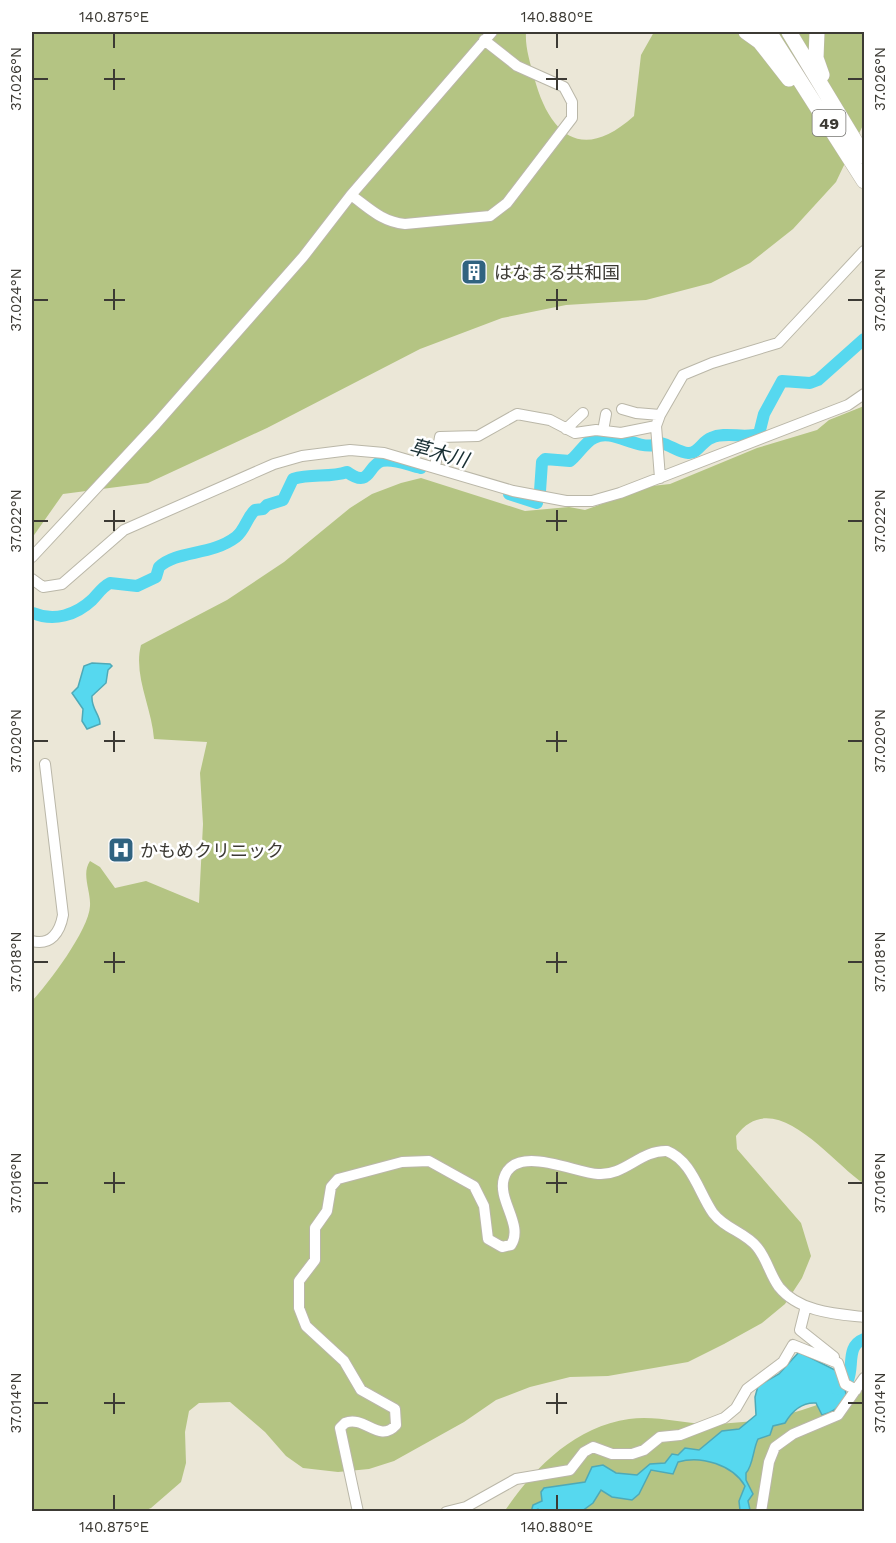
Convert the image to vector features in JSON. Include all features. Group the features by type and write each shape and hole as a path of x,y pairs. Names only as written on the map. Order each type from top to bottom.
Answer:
{"highway":[{"path":"746,32 760,42 860,168"},
{"name":"49","path":"769,32 860,168"},
{"name":"49","path":"789,32 838,116 860,168"},
{"path":"817,32 816,58 838,116"}],"street":[{"path":"32,557 69,519 303,257 351,195 492,32"},
{"path":"351,195 380,217 391,222 405,224 490,216 507,202 572,118 572,102 564,87 517,66 484,40"},
{"path":"660,478 656,426 682,375 712,363 778,343 864,251"},
{"path":"32,579 44,587 62,584 124,530 251,474 302,456 363,450 435,467 513,491 566,501 602,499 848,405 864,394"},
{"path":"622,409 660,415"},
{"path":"567,433 582,413"},
{"path":"435,467 440,438 478,436 517,414 549,420 567,433 603,431 621,433 656,426"},
{"path":"603,431 606,414"},
{"path":"32,566 69,519"},
{"path":"32,941 47,941 53,937 60,928 63,915 45,764"},
{"path":"358,1512 340,1428 345,1423 357,1420 380,1433 386,1433 396,1425 397,1413 393,1407 361,1390 344,1361 308,1329 297,1296 299,1281 315,1260 315,1228 327,1211 331,1186 338,1179 402,1162 429,1161 474,1186 484,1206 488,1239 502,1247 511,1245 514,1239 514,1229 502,1189 505,1175 515,1165 542,1161 602,1174 621,1171 648,1154 667,1151 678,1158 694,1178 716,1216 757,1246 779,1287 797,1302 806,1306 831,1313 864,1317"},
{"path":"806,1306 800,1330 837,1359 846,1384 856,1390"},
{"path":"446,1512 466,1507 516,1479 570,1470 584,1452 593,1447 612,1454 632,1454 644,1450 660,1437 680,1435 724,1418 736,1408 747,1389 783,1362 793,1345 839,1364"},
{"path":"761,1512 769,1462 776,1447 784,1438 838,1415 864,1378"}],"green space":[{"path":"32,32 526,32 527,49 534,77 549,115 559,128 571,136 584,140 599,138 616,130 634,116 641,55 654,32 864,32 864,123 836,182 793,229 750,263 711,283 646,300 566,305 502,318 420,349 267,428 148,483 63,494 32,538"},
{"path":"864,406 864,1184 819,1145 784,1122 767,1118 751,1122 736,1136 737,1149 801,1223 811,1256 802,1278 785,1304 762,1323 688,1362 608,1376 570,1377 530,1387 496,1400 464,1422 394,1461 369,1469 338,1472 303,1468 286,1456 265,1432 230,1402 199,1403 189,1411 185,1432 186,1463 181,1482 151,1508 141,1512 32,1511 32,1001 67,956 83,929 90,906 86,871 90,861 100,867 115,888 146,881 199,903 203,824 200,773 207,742 154,739 139,668 141,645 227,600 284,562 350,508 372,494 401,483 421,478 525,511 569,507 585,510 652,486 670,484 757,448 817,430 829,420"},
{"path":"864,1385 864,1511 504,1512 528,1480 557,1452 573,1440 609,1423 638,1418 706,1424 759,1420 805,1409"}],"water":[{"path":"92,663 112,666 108,670 106,683 92,696 100,724 87,729 82,721 83,709 72,693 78,687 84,666"},
{"path":"799,1352 841,1373 847,1398 833,1411 822,1415 816,1403 802,1406 794,1411 785,1423 773,1426 770,1435 758,1439 746,1473 746,1480 753,1494 748,1501 750,1510 740,1511 739,1501 745,1486 733,1472 706,1461 687,1460 678,1462 673,1474 651,1470 639,1494 632,1500 612,1497 601,1490 593,1503 582,1511 541,1511 538,1509 531,1512 533,1505 542,1501 541,1492 544,1488 585,1482 592,1467 603,1465 616,1473 637,1475 650,1464 665,1463 672,1454 678,1455 685,1448 699,1450 722,1431 739,1429 756,1415 755,1397 758,1386 779,1374"}],"waterway":[{"name":"草木川","path":"661,443 682,452 691,453 717,436 759,434 764,414 782,381 810,383 818,380 864,339"},
{"name":"草木川","path":"540,491 542,462 545,459 570,461 594,438 608,435 639,444 655,445"},
{"name":"草木川","path":"33,613 49,617 64,616 86,605 110,583 137,586 156,577 159,567 166,562 226,543 239,534 255,510 283,500 293,479 347,472 355,477 365,477 377,463 387,460 421,468"},
{"name":"草木川","path":"509,494 537,503"},
{"path":"837,1389 848,1380 853,1351 858,1342 864,1339"}],"place":[{"name":"はなまる共和国","path":"474,272"},
{"name":"かもめクリニック","path":"121,850"}]}
